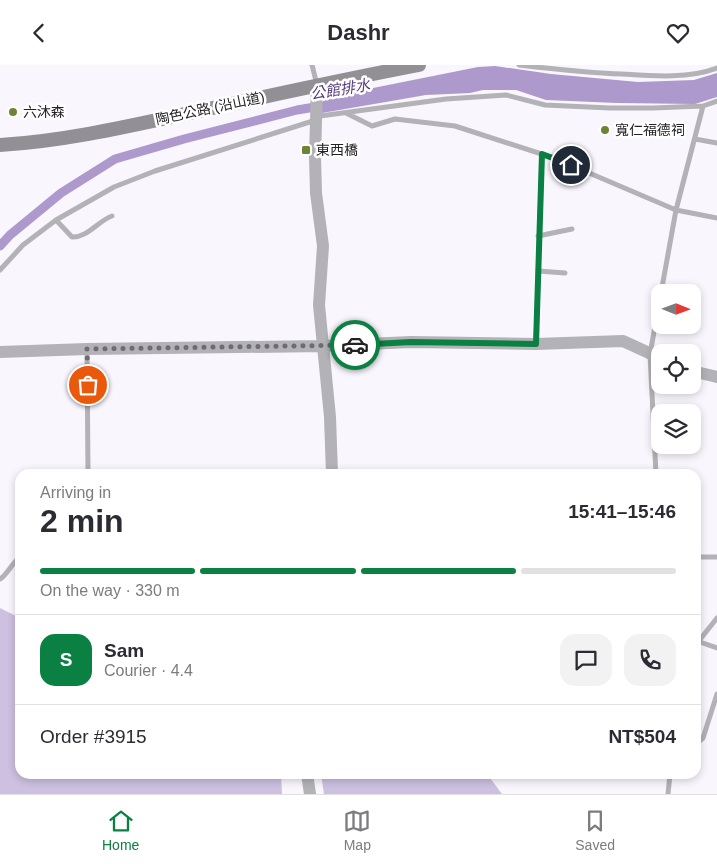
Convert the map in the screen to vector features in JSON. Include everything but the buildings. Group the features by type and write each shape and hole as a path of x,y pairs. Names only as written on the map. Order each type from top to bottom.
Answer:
{"main road":[{"name":"陶色公路 (沿山道)","path":"0,145 53,139 317,91 416,65"}],"street":[{"path":"317,91 316,193 323,246 319,305 330,417 332,469"},
{"path":"0,352 324,346 411,342 536,344 623,341 651,354"},
{"path":"701,373 717,377"},
{"path":"308,779 310,794"}],"lane":[{"path":"312,65 317,91"},
{"path":"519,65 556,70 648,76 671,76 717,68"},
{"path":"0,270 23,245 56,220 114,187 155,171 316,120 320,116 446,99 506,95 545,105 653,108 703,106 717,101"},
{"path":"663,284 676,210 703,106"},
{"path":"346,112 372,126 395,119 455,126 554,158 676,210 717,218"},
{"path":"695,139 717,143"},
{"path":"536,344 542,154"},
{"path":"56,220 72,237 77,237 112,216"},
{"path":"538,236 572,229"},
{"path":"538,271 565,273"},
{"path":"87,349 88,469"},
{"path":"655,394 656,469"},
{"path":"701,557 717,557"},
{"path":"0,579 4,577 15,561"},
{"path":"701,637 717,618"},
{"path":"701,643 717,648"},
{"path":"701,740 717,694"},
{"path":"668,794 670,779"}],"shaded area":[{"path":"495,66 551,74 638,82 694,80 717,73 717,97 695,104 617,103 546,100 516,90 483,90 470,93 426,95 322,113 323,98 478,67"},
{"path":"0,608 15,616 15,779 281,779 282,794 0,794"},
{"path":"322,779 491,779 502,794 324,794"}],"waterway":[{"name":"公館排水","path":"0,246 10,235 61,193 115,159 184,139 297,110 321,106"}],"way so far":[{"path":"88,385 87,349 355,345"}],"place":[{"name":"六沐森","path":"13,112"},
{"name":"寬仁福德祠","path":"605,130"},
{"name":"東西橋","path":"306,150"}],"route":[{"path":"355,345 411,342 536,344 542,154 571,165"}]}
